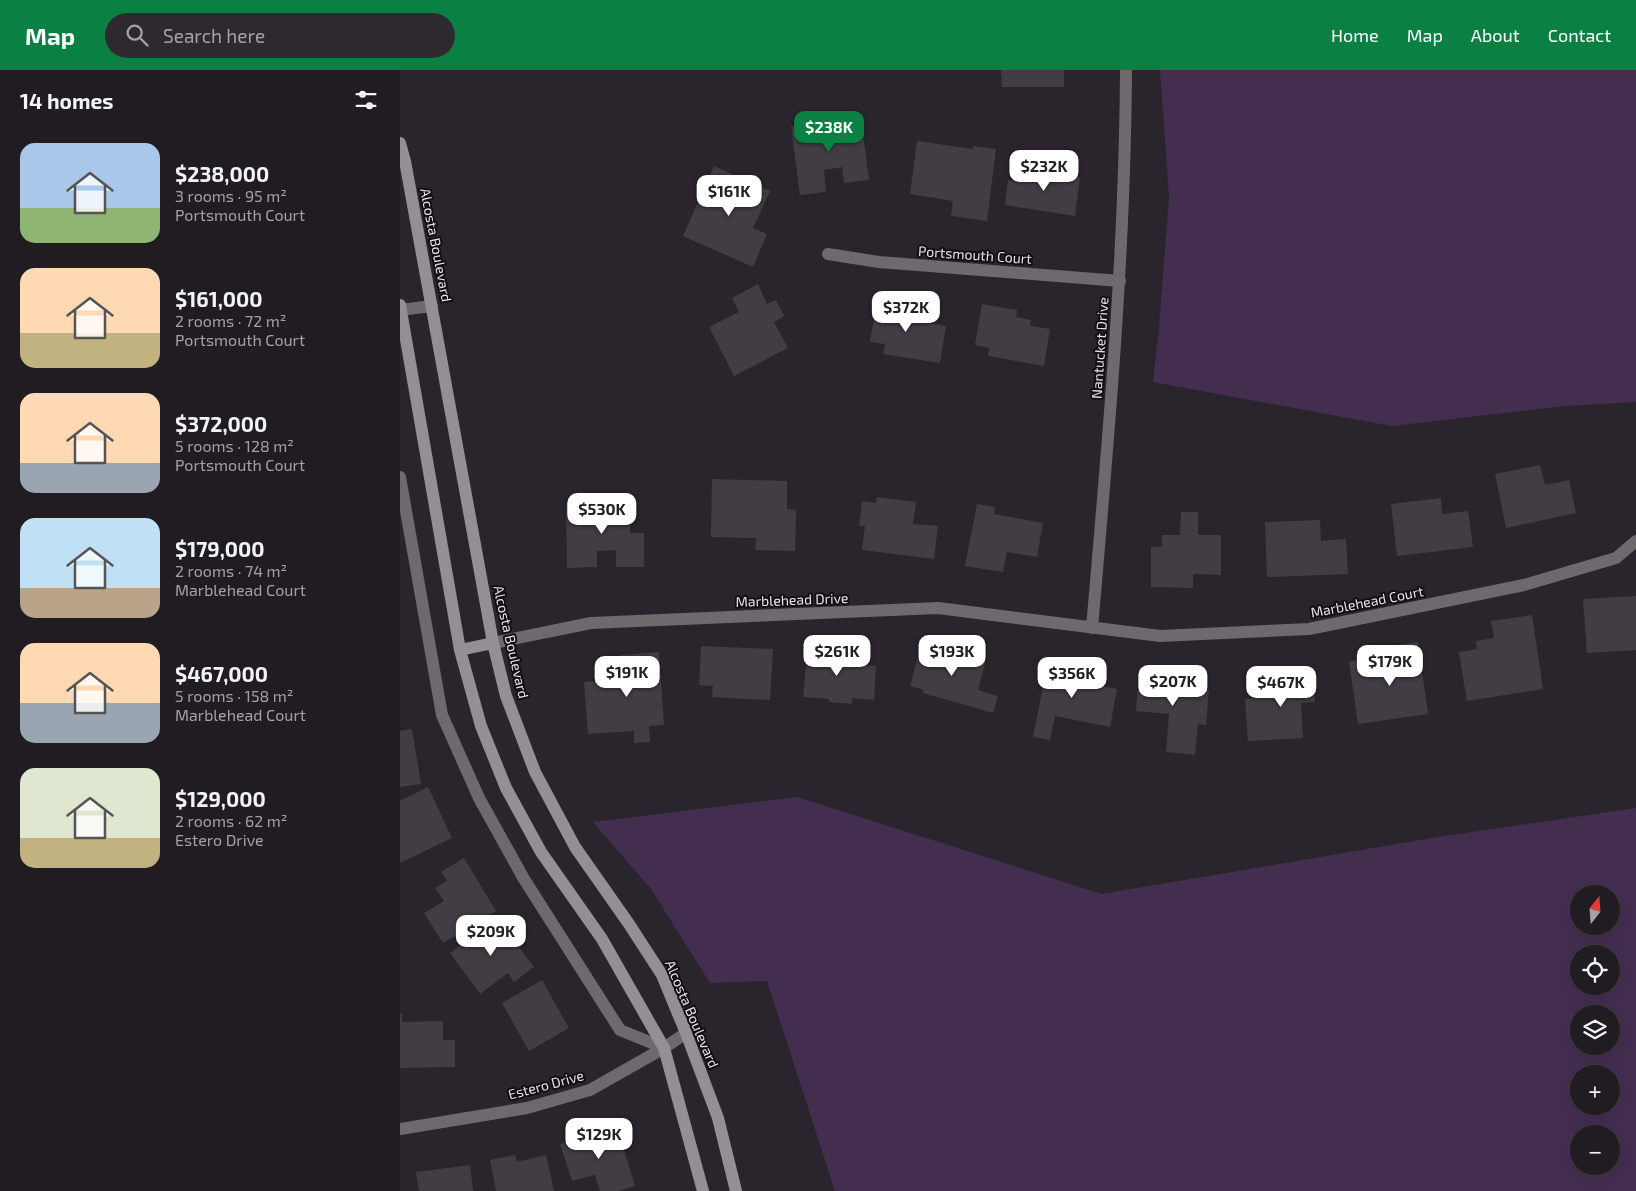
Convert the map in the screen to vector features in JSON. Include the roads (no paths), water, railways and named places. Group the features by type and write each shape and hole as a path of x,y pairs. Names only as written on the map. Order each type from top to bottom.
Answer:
{"main road":[{"name":"Alcosta Boulevard","path":"400,143 432,306 493,643 506,696 535,772 575,847 662,975 718,1118 736,1191"},
{"path":"400,308 460,650 481,726 506,788 541,852 602,939 664,1048 703,1191"},
{"path":"460,650 493,643"}],"street":[{"name":"Nantucket Drive","path":"1092,628 1120,281 1126,70"},
{"name":"Portsmouth Court","path":"828,254 879,262 1120,281"},
{"path":"400,308 432,306"},
{"path":"400,477 442,715 479,798 524,879 620,1030 664,1048"},
{"name":"Marblehead Court","path":"1092,628 1160,636 1309,629 1524,585 1616,558 1636,541"},
{"name":"Marblehead Drive","path":"493,643 591,624 938,608 1092,628"},
{"name":"Estero Drive","path":"400,1129 527,1108 590,1090 664,1048 686,1033"}]}
